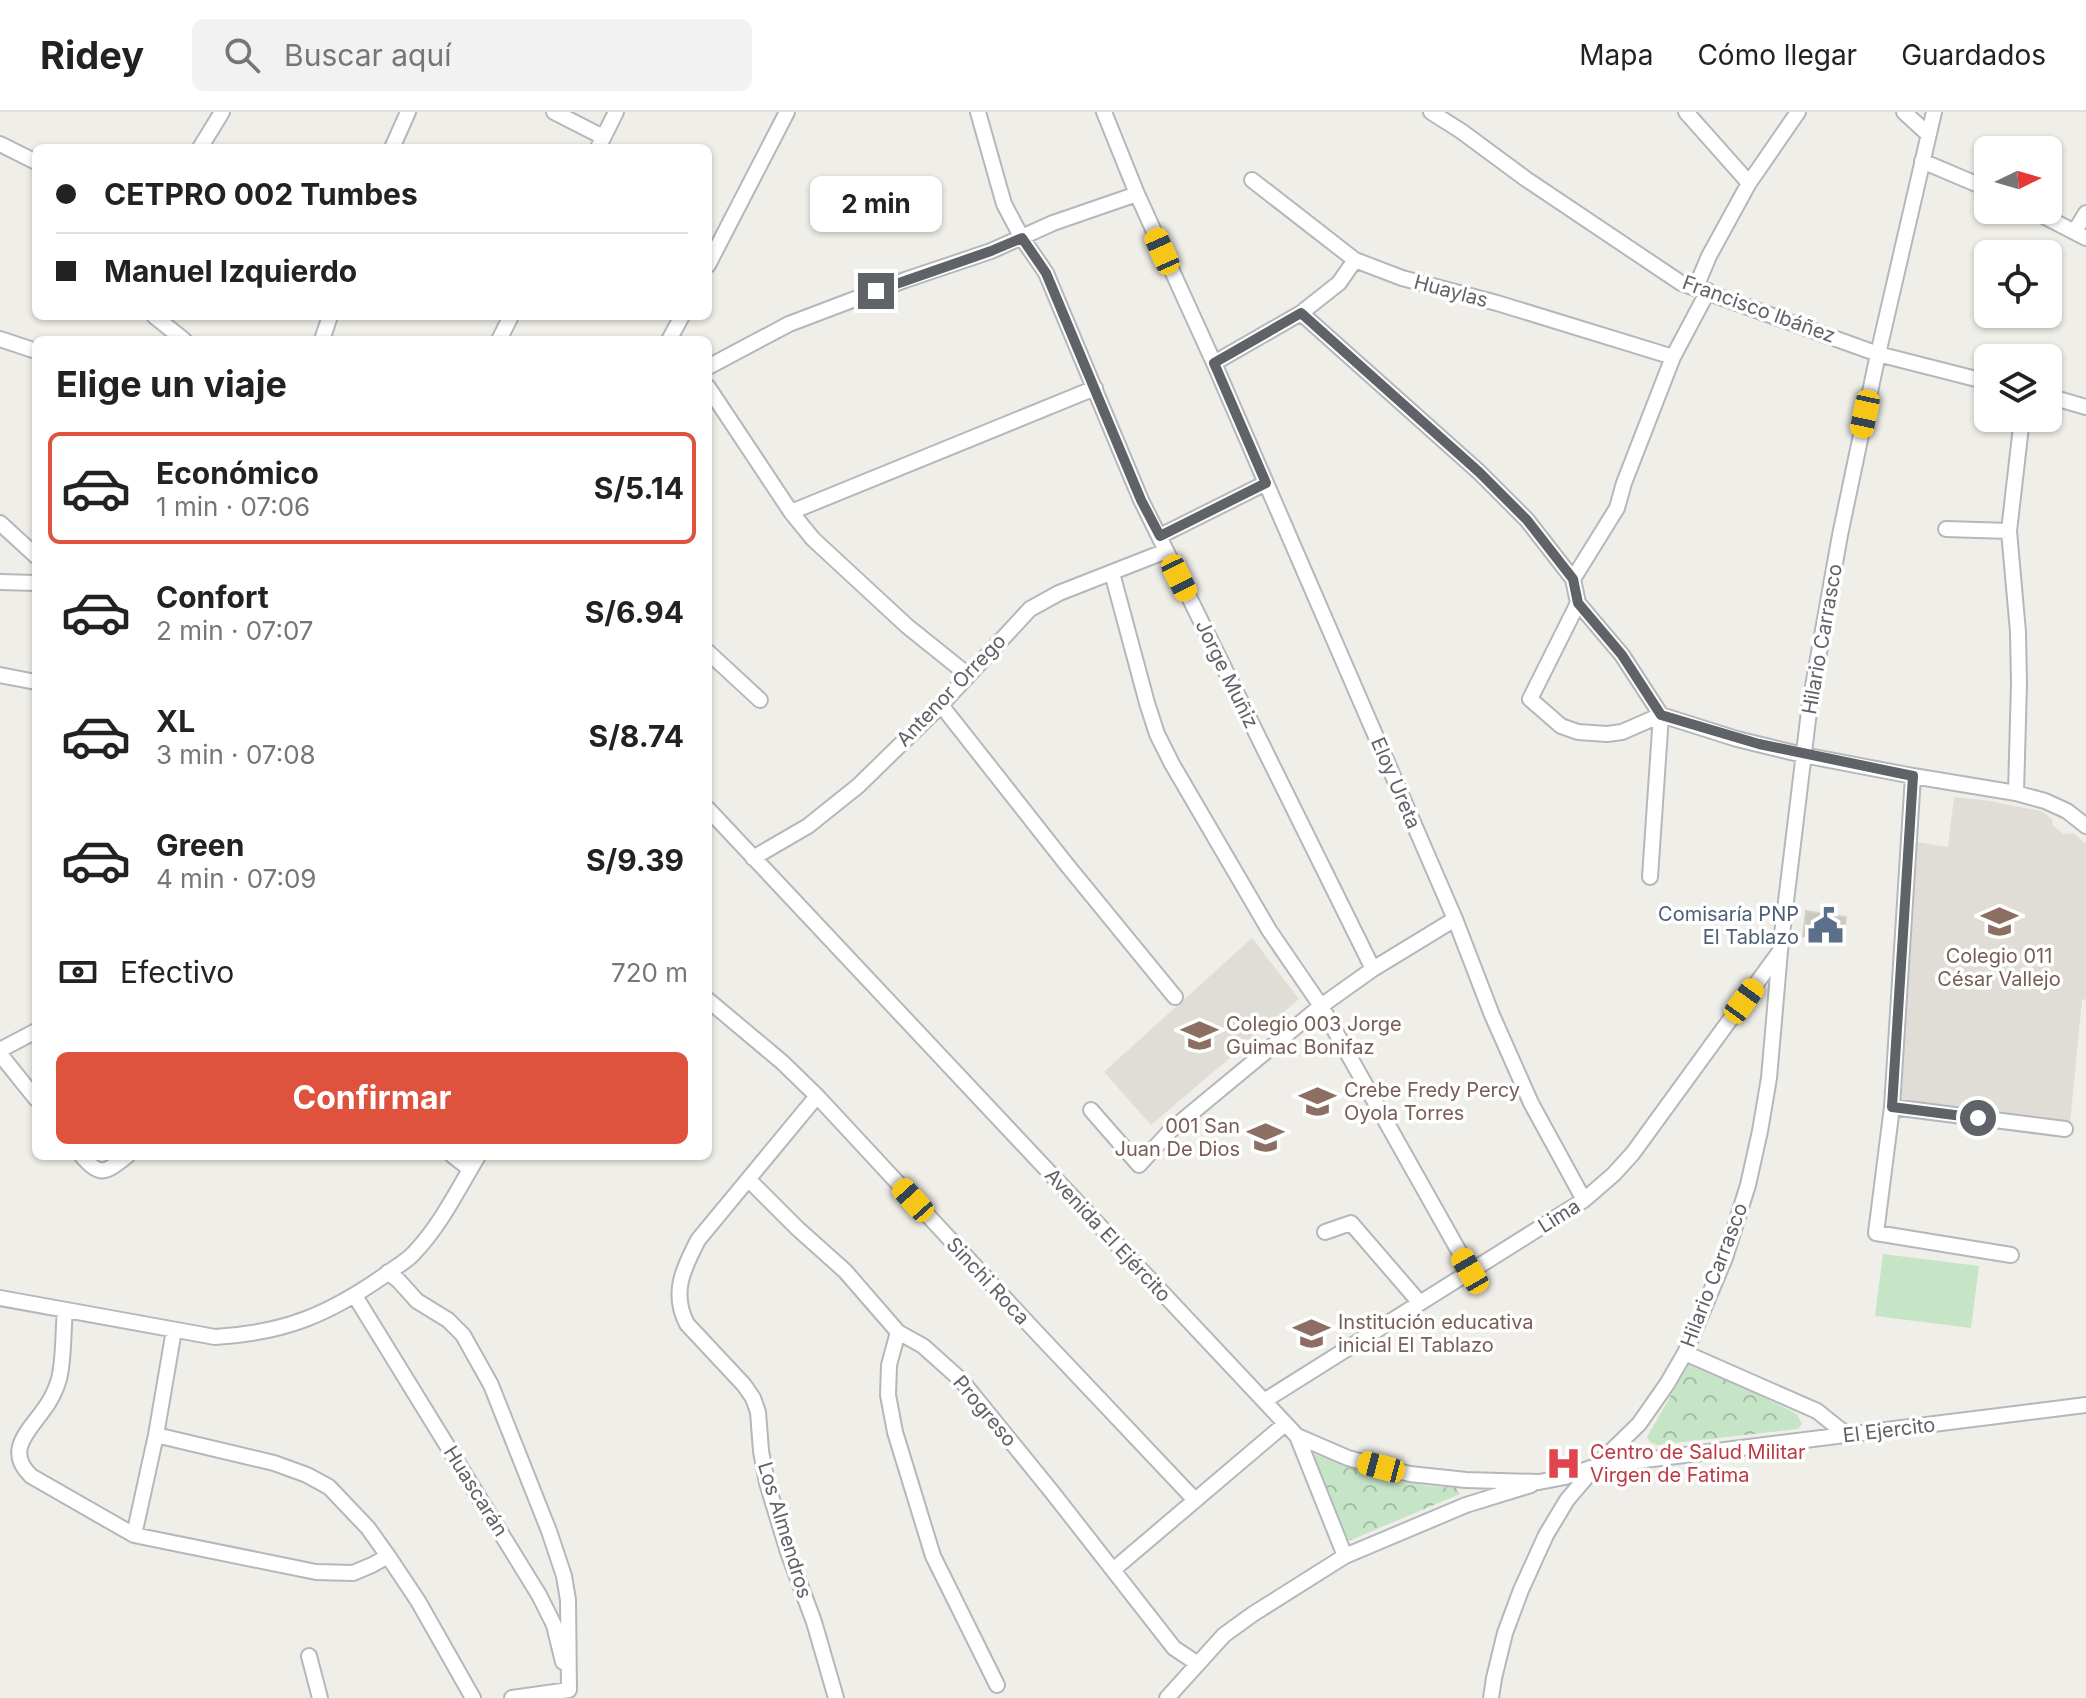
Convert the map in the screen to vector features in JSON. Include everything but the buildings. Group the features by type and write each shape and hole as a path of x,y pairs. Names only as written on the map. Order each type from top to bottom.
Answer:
{"street":[{"path":"202,144 222,112"},
{"path":"394,144 408,112"},
{"path":"554,112 601,143 616,112"},
{"path":"712,257 787,112"},
{"name":"Jorge Muñiz","path":"978,112 1004,204 1046,273 1141,500 1373,969"},
{"name":"Eloy Ureta","path":"1104,112 1137,194 1214,363 1455,919 1492,1015 1531,1103 1584,1200"},
{"name":"Francisco Ibáñez","path":"1431,112 1681,283 1878,354 1974,378"},
{"path":"1686,112 1749,183"},
{"path":"1573,579 1617,508 1624,483 1702,289 1709,256 1749,183 1798,112"},
{"path":"1904,112 1928,134"},
{"name":"Hilario Carrasco","path":"1491,1698 1505,1633 1546,1535 1567,1500 1639,1424 1685,1353 1725,1258 1748,1185 1769,1078 1780,951 1810,703 1840,535 1934,112"},
{"path":"0,144 32,160"},
{"path":"1922,161 1974,183"},
{"name":"Huaylas","path":"1252,180 1355,260 1402,278 1497,303 1673,357"},
{"path":"712,365 789,324 1137,194"},
{"path":"2060,224 2080,234 2086,213"},
{"path":"1214,363 1301,313 1339,283 1355,260"},
{"path":"1301,313 1479,472 1527,520 1573,579 1578,603 1622,655 1661,715 1650,877"},
{"path":"159,320 179,336"},
{"path":"0,339 32,350"},
{"path":"791,512 1095,388"},
{"path":"712,393 791,512 813,539 907,626 968,675"},
{"path":"2062,400 2086,407"},
{"path":"2016,793 2018,632 2009,531 2020,432"},
{"path":"1160,536 1266,483"},
{"path":"0,523 32,552"},
{"path":"1946,529 2009,531"},
{"name":"Antenor Orrego","path":"753,858 808,826 858,786 941,705 1030,609 1059,593 1166,551"},
{"path":"1112,573 1147,703 1157,734 1172,764 1269,930 1321,1006 1470,1271"},
{"path":"0,582 32,583"},
{"path":"1578,603 1530,699 1561,726 1578,732 1607,734 1622,732 1661,715 1737,739 1803,755 2016,793 2067,811 2086,826"},
{"path":"712,656 760,700"},
{"path":"0,675 32,681"},
{"path":"941,705 1175,997"},
{"path":"1913,776 1892,1107 1876,1233 2011,1255"},
{"name":"Avenida El Ejército","path":"712,813 1297,1436 1348,1458 1410,1474 1466,1480 1539,1482 1596,1466"},
{"path":"1091,1110 1139,1165 1171,1130 1321,1006 1373,969 1455,919"},
{"name":"Lima","path":"1264,1401 1584,1200 1614,1174 1633,1153 1780,951"},
{"name":"Sinchi Roca","path":"712,1003 817,1096 1195,1500"},
{"path":"32,1033 0,1052 32,1094"},
{"name":"Los Almendros","path":"817,1096 698,1240 688,1259 678,1300 687,1324 753,1398 758,1412 767,1483 836,1698"},
{"path":"1892,1107 2065,1129"},
{"path":"85,1160 99,1171 108,1170 122,1160"},
{"path":"0,1298 215,1337 245,1335 289,1326 355,1296 412,1256 435,1227 474,1163"},
{"name":"Progreso","path":"749,1180 845,1271 898,1332 923,1346 961,1380 1174,1648 1198,1664"},
{"path":"1325,1232 1351,1223 1420,1303"},
{"path":"388,1272 417,1301 448,1320 463,1335 491,1385 564,1576 568,1600 570,1694 512,1698"},
{"name":"Huascarán","path":"355,1296 539,1595 554,1625 570,1694"},
{"path":"65,1310 59,1378 44,1409 20,1446 18,1459 31,1476 134,1535 316,1572 353,1573 388,1556"},
{"path":"134,1535 156,1435 174,1330"},
{"path":"898,1332 889,1365 888,1395 895,1432 933,1556 997,1685"},
{"path":"1685,1353 1817,1411 1847,1435"},
{"name":"El Ejercito","path":"1596,1466 2086,1405"},
{"path":"1113,1570 1285,1424"},
{"path":"156,1435 274,1463 329,1487 368,1528 388,1556 418,1601 473,1698"},
{"path":"1297,1436 1345,1556"},
{"path":"1167,1698 1224,1635 1345,1556 1466,1505 1539,1482"},
{"path":"309,1656 320,1698"}],"shaded area":[{"name":"Colegio 011 César Vallejo","path":"1954,797 2041,811 2052,819 2053,826 2064,834 2073,833 2086,844 2086,999 2082,1000 2070,1124 1901,1103 1917,842 1948,847"},
{"name":"Colegio 003 Jorge Guimac Bonifaz","path":"1252,938 1299,999 1151,1125 1104,1072"}],"green space":[{"path":"1883,1254 1979,1266 1971,1328 1875,1316"},
{"path":"1690,1362 1797,1414 1802,1424 1798,1429 1657,1445 1650,1442 1647,1437"},
{"path":"1315,1454 1382,1478 1456,1488 1460,1494 1351,1540 1347,1539 1312,1457"}],"place":[{"name":"Colegio 011 César Vallejo","path":"1999,921"},
{"name":"Comisaría PNP El Tablazo","path":"1825,926"},
{"name":"Colegio 003 Jorge Guimac Bonifaz","path":"1200,1035"},
{"name":"Crebe Fredy Percy Oyola Torres","path":"1318,1102"},
{"name":"001 San Juan De Dios","path":"1266,1138"},
{"name":"Institución educativa inicial El Tablazo","path":"1312,1334"},
{"name":"Centro de Salud Militar Virgen de Fatima","path":"1564,1463"}],"route":[{"path":"876,291 1022,238 1046,273 1141,500 1160,536 1266,483 1214,363 1301,313 1479,472 1527,520 1573,579 1578,603 1622,655 1661,715 1737,739 1803,755 1913,776 1892,1107 1978,1118"}]}
